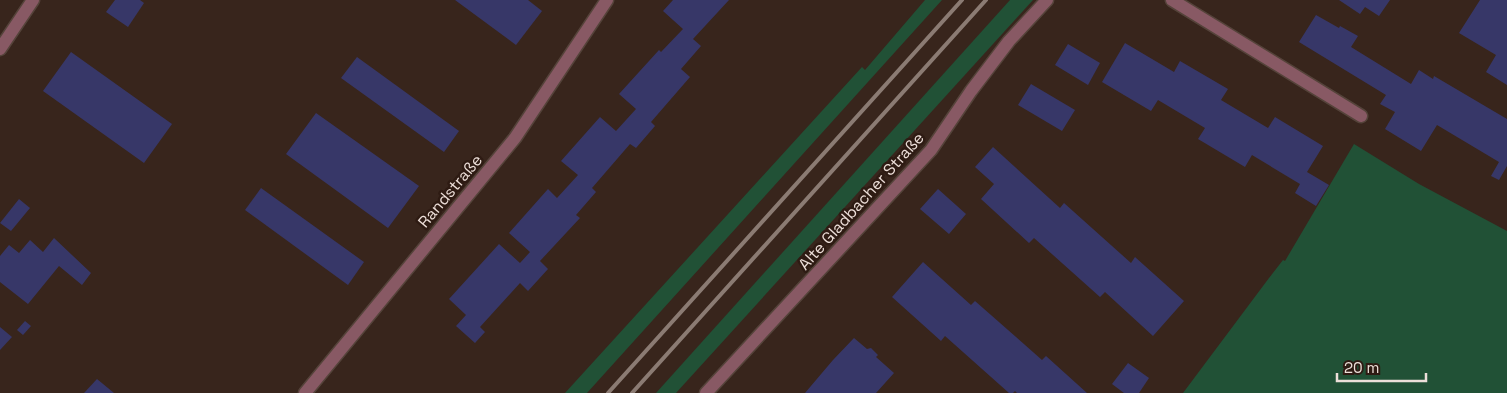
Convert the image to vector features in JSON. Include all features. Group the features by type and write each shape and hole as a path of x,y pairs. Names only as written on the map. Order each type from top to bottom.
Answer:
{"street":[{"path":"0,48 33,0"},
{"name":"Randstraße","path":"305,393 515,138 608,0"},
{"name":"Alte Gladbacher Straße","path":"706,393 932,150 976,84 1009,41 1047,0"},
{"path":"1172,0 1361,116"}],"green space":[{"path":"925,0 942,0 587,393 565,393 862,67 865,70"},
{"path":"1010,0 1033,0 676,393 656,393"},
{"path":"1354,144 1419,184 1507,231 1507,393 1183,393 1269,278 1283,260 1285,261"}],"building":[{"path":"115,0 140,0 144,3 128,27 106,12"},
{"path":"455,0 528,0 542,11 516,45"},
{"path":"673,0 729,0 693,39 701,46 681,69 690,77 651,122 655,126 636,148 630,144 592,188 596,192 576,215 580,218 540,261 548,269 528,291 520,283 480,327 485,332 475,343 456,326 466,315 449,299 499,244 520,263 530,252 509,233 548,189 557,198 578,175 561,161 600,117 616,131 636,109 619,94 659,50 661,52 683,29 663,11"},
{"path":"1339,0 1390,0 1379,16 1365,7 1360,14"},
{"path":"1480,0 1507,0 1507,85 1486,72 1496,55 1459,33"},
{"path":"1316,15 1358,36 1351,47 1411,84 1419,70 1433,79 1434,76 1507,119 1507,166 1499,180 1491,176 1499,162 1437,125 1421,151 1385,129 1395,112 1380,104 1386,95 1299,42"},
{"path":"1125,43 1174,72 1180,61 1228,89 1221,100 1268,128 1275,117 1323,146 1307,172 1329,185 1316,206 1295,193 1300,184 1252,155 1245,167 1198,139 1205,128 1158,100 1151,111 1102,82"},
{"path":"1068,44 1100,63 1088,85 1055,65"},
{"path":"71,52 172,124 144,163 43,91"},
{"path":"357,57 459,131 444,152 341,78"},
{"path":"1031,84 1075,110 1062,131 1018,105"},
{"path":"316,113 419,186 388,228 286,154"},
{"path":"993,147 1060,208 1064,203 1131,263 1135,257 1184,301 1153,336 1105,292 1100,297 1034,238 1029,243 981,199 994,184 975,167"},
{"path":"261,188 364,262 348,285 245,210"},
{"path":"938,189 966,214 949,234 920,209"},
{"path":"19,199 30,208 11,231 0,223"},
{"path":"54,238 91,273 82,285 59,266 28,304 0,282 0,256 9,245 19,253 30,240 43,252"},
{"path":"923,262 971,305 975,301 1042,360 1046,356 1087,393 1017,393 1015,391 1009,393 945,336 941,341 892,297"},
{"path":"25,321 31,326 23,335 17,330"},
{"path":"0,327 12,337 0,350"},
{"path":"854,338 867,349 871,348 878,355 876,357 894,373 876,393 805,393 833,360"},
{"path":"1128,363 1149,378 1139,393 1124,393 1112,384"},
{"path":"97,379 114,393 84,393"}],"railway":[{"path":"608,393 962,0"},
{"path":"632,393 986,0"}]}
